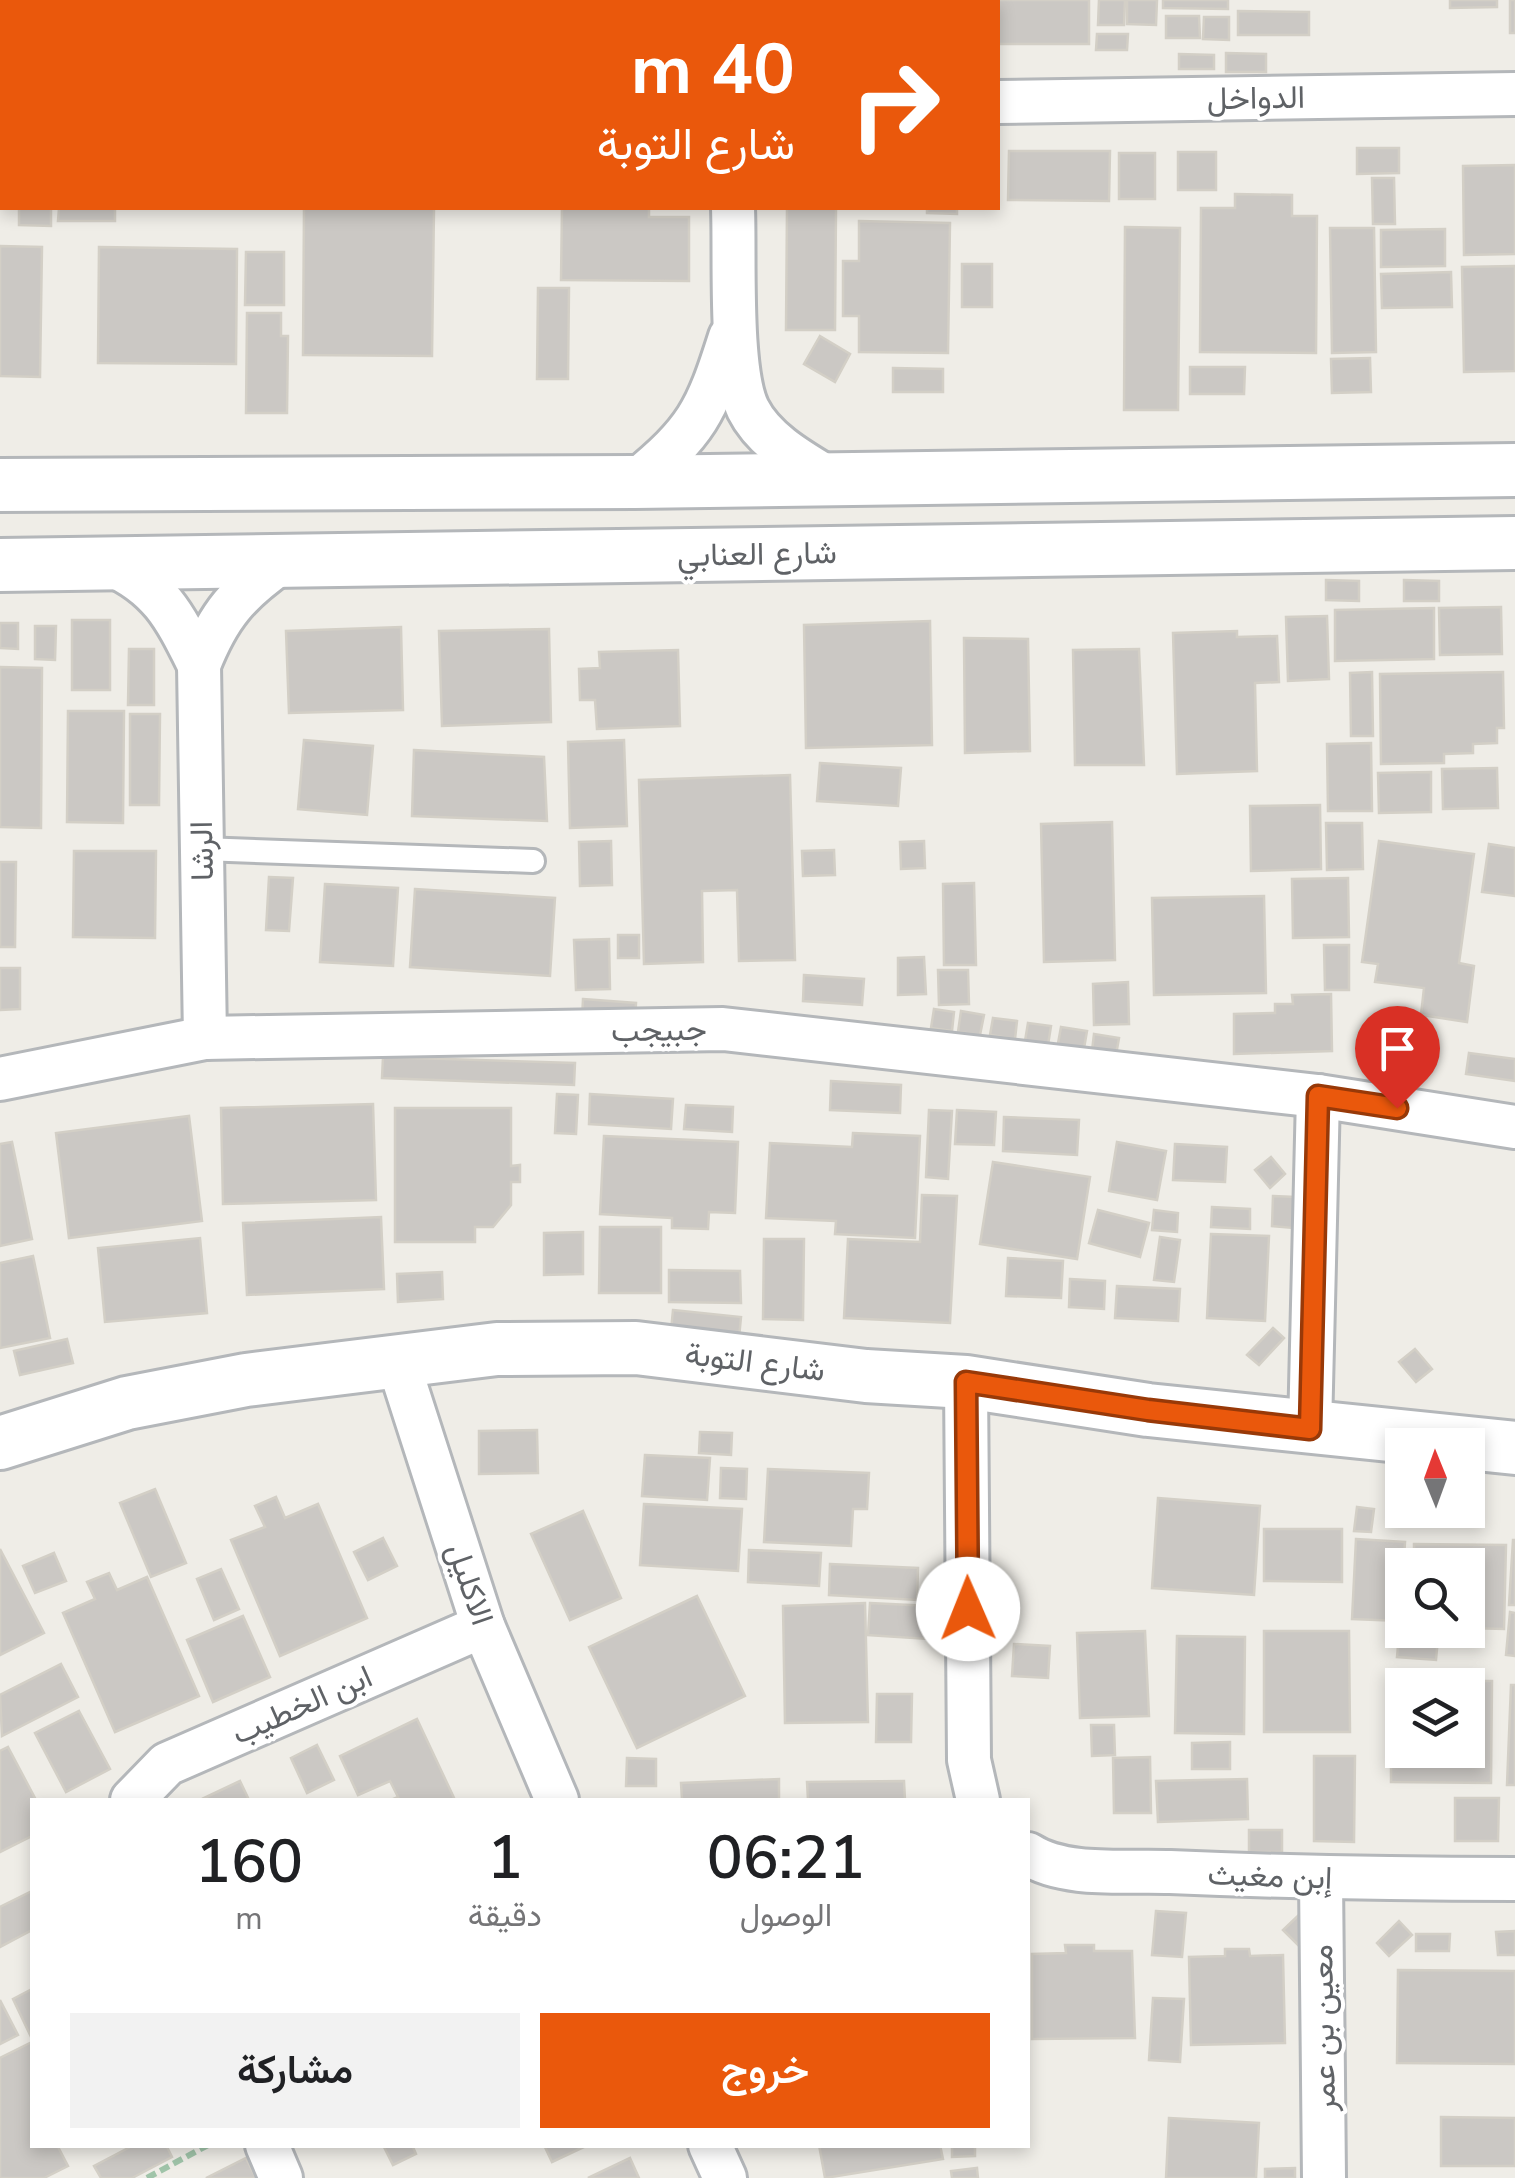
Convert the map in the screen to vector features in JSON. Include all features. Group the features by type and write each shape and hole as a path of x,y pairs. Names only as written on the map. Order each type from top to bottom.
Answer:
{"street":[{"name":"الدواخل","path":"1000,102 1515,94"},
{"path":"734,210 740,382 749,410 768,435 830,480"},
{"path":"635,482 688,436 704,410 736,317"},
{"path":"0,485 635,482 1515,470"},
{"name":"شارع العنابي","path":"0,566 1515,543"},
{"name":"الرشا","path":"205,1038 199,665 223,613 236,597 283,561"},
{"name":"الرشا","path":"110,564 134,575 153,590 170,610 199,665"},
{"name":"جبيجب","path":"0,1079 205,1038 723,1028 1318,1096 1515,1127"},
{"path":"1310,1429 1318,1096"},
{"name":"شارع التوبة","path":"0,1443 127,1403 246,1380 497,1350 636,1348 850,1374 966,1382 1148,1410 1310,1429 1515,1448"},
{"name":"الاكليل","path":"398,1362 484,1626 556,1798"},
{"path":"966,1382 969,1760 978,1798"},
{"name":"ابن الخطيب","path":"134,1798 166,1764 484,1626"},
{"name":"إبن مغيث","path":"1030,1855 1039,1862 1079,1868 1320,1879 1515,1879"},
{"name":"معين بن عمر","path":"1320,1879 1324,2178"},
{"path":"268,2148 281,2178"},
{"path":"711,2148 725,2178"}],"lane":[{"path":"202,849 533,861"}],"path":[{"path":"147,2178 202,2148"}],"building":[{"path":"1000,0 1089,0 1089,44 1000,44"},
{"path":"1099,0 1125,0 1124,25 1098,25"},
{"path":"1127,0 1157,0 1156,25 1127,24"},
{"path":"1163,0 1228,0 1228,9 1163,8"},
{"path":"1450,0 1497,0 1497,7 1450,8"},
{"path":"1510,0 1515,0 1515,33 1510,33"},
{"path":"1238,11 1309,12 1309,35 1238,35"},
{"path":"1166,16 1199,16 1200,38 1166,38"},
{"path":"1204,17 1229,17 1229,40 1203,39"},
{"path":"1097,34 1128,34 1127,50 1096,50"},
{"path":"1226,53 1266,54 1266,72 1226,72"},
{"path":"1179,54 1214,55 1214,69 1179,69"},
{"path":"1357,148 1399,148 1399,173 1357,174"},
{"path":"1009,151 1110,151 1109,201 1008,200"},
{"path":"1178,152 1216,152 1216,190 1178,190"},
{"path":"1119,153 1155,153 1155,199 1119,199"},
{"path":"1515,165 1515,254 1464,255 1463,166"},
{"path":"1372,178 1394,178 1395,224 1373,224"},
{"path":"1235,194 1292,195 1292,216 1317,216 1316,353 1200,352 1201,208 1235,208"},
{"path":"19,210 51,210 51,226 19,225"},
{"path":"59,210 115,210 115,221 58,221"},
{"path":"304,210 434,210 432,356 303,355"},
{"path":"562,210 649,210 649,217 689,217 689,281 561,280"},
{"path":"787,210 836,210 835,330 786,330"},
{"path":"927,210 957,210 957,214"},
{"path":"859,221 950,223 948,353 859,352 859,316 843,316 843,261 859,261"},
{"path":"1125,227 1180,228 1178,410 1124,410"},
{"path":"1330,228 1374,228 1376,352 1332,353"},
{"path":"1445,229 1445,266 1381,267 1381,230"},
{"path":"0,246 42,247 40,377 0,376"},
{"path":"99,247 237,249 236,364 98,363"},
{"path":"246,252 284,252 284,305 245,305"},
{"path":"962,264 992,264 992,307 962,307"},
{"path":"1515,266 1515,371 1464,372 1462,267"},
{"path":"1451,272 1452,307 1382,308 1381,274"},
{"path":"538,288 569,288 568,379 537,379"},
{"path":"247,313 281,313 281,336 288,336 287,413 246,413"},
{"path":"820,336 850,354 835,382 804,364"},
{"path":"1370,358 1371,392 1332,393 1331,359"},
{"path":"1190,367 1245,367 1244,394 1190,394"},
{"path":"893,368 943,369 943,392 893,392"},
{"path":"1326,580 1359,581 1359,601 1326,600"},
{"path":"1404,580 1439,581 1439,601 1404,601"},
{"path":"1501,607 1502,654 1440,655 1439,608"},
{"path":"1434,608 1434,659 1335,661 1335,610"},
{"path":"1327,616 1329,679 1288,681 1286,617"},
{"path":"72,620 110,620 110,690 72,690"},
{"path":"930,621 932,745 806,748 804,625"},
{"path":"0,623 18,623 18,649 0,648"},
{"path":"35,626 56,626 55,660 35,659"},
{"path":"401,627 403,710 289,713 286,631"},
{"path":"549,629 551,722 442,726 439,631"},
{"path":"1237,631 1237,637 1277,636 1279,682 1255,683 1257,771 1177,774 1173,633"},
{"path":"964,638 1028,639 1030,751 965,753"},
{"path":"129,649 154,649 154,705 128,705"},
{"path":"1139,649 1144,765 1075,765 1073,650"},
{"path":"678,650 680,726 597,729 595,700 580,700 579,669 600,668 599,652"},
{"path":"0,667 42,668 41,828 0,827"},
{"path":"1372,672 1373,736 1351,736 1350,673"},
{"path":"1503,672 1504,728 1497,728 1497,743 1473,744 1473,753 1444,754 1444,763 1381,764 1380,674"},
{"path":"68,711 124,711 123,823 67,822"},
{"path":"130,714 160,714 159,805 130,805"},
{"path":"304,740 373,746 367,815 298,809"},
{"path":"624,740 627,826 570,828 568,742"},
{"path":"1371,743 1372,811 1328,811 1327,744"},
{"path":"414,750 544,757 547,821 412,816"},
{"path":"820,763 901,768 898,806 817,801"},
{"path":"1497,768 1498,808 1443,809 1442,769"},
{"path":"1431,772 1431,812 1379,813 1378,773"},
{"path":"790,775 795,960 739,961 737,890 702,891 703,962 644,964 639,780"},
{"path":"1320,805 1321,869 1251,871 1250,806"},
{"path":"1112,822 1115,960 1044,962 1041,824"},
{"path":"1326,823 1362,823 1363,869 1327,870"},
{"path":"611,841 612,885 580,886 579,842"},
{"path":"924,841 925,868 901,869 900,842"},
{"path":"1379,841 1474,854 1459,963 1474,966 1467,1022 1421,1015 1424,988 1375,982 1378,964 1362,962"},
{"path":"1489,844 1515,848 1515,896 1482,892"},
{"path":"834,850 835,875 803,876 802,851"},
{"path":"74,851 156,851 155,938 73,937"},
{"path":"0,862 16,862 15,947 0,947"},
{"path":"269,877 293,878 289,931 266,930"},
{"path":"1348,878 1349,937 1293,938 1292,879"},
{"path":"974,883 976,965 944,965 943,884"},
{"path":"325,884 398,888 393,966 320,962"},
{"path":"415,889 555,898 550,976 410,967"},
{"path":"1264,896 1266,993 1154,995 1152,898"},
{"path":"618,935 639,935 639,958 618,958"},
{"path":"609,939 610,989 576,990 574,940"},
{"path":"1324,945 1349,945 1349,990 1325,990"},
{"path":"924,957 926,994 898,995 898,958"},
{"path":"0,968 20,968 20,1009 0,1010"},
{"path":"938,970 968,970 969,1004 939,1005"},
{"path":"804,975 864,979 862,1005 803,1001"},
{"path":"1128,982 1129,1024 1094,1025 1093,984"},
{"path":"1331,994 1332,1051 1234,1054 1234,1014 1275,1013 1275,1004 1293,1004 1292,995"},
{"path":"583,999 636,1003 635,1022 582,1019"},
{"path":"934,1009 954,1012 952,1031 931,1028"},
{"path":"961,1011 984,1015 980,1035 958,1032"},
{"path":"993,1018 1017,1021 1015,1039 990,1035"},
{"path":"1028,1023 1051,1026 1048,1045 1025,1041"},
{"path":"1061,1027 1087,1031 1083,1054 1057,1049"},
{"path":"1094,1034 1119,1038 1116,1055 1092,1051"},
{"path":"1469,1053 1515,1059 1515,1081 1466,1074"},
{"path":"383,1057 575,1063 574,1085 382,1078"},
{"path":"831,1081 901,1085 900,1113 830,1110"},
{"path":"557,1094 578,1095 576,1134 555,1133"},
{"path":"590,1094 673,1099 671,1129 589,1124"},
{"path":"373,1104 376,1200 223,1204 221,1108"},
{"path":"686,1105 733,1107 732,1132 684,1129"},
{"path":"395,1108 511,1108 511,1166 520,1165 520,1182 511,1182 511,1205 493,1227 475,1227 475,1242 395,1242"},
{"path":"929,1110 952,1111 948,1179 926,1177"},
{"path":"957,1110 996,1112 994,1145 955,1144"},
{"path":"189,1116 202,1221 69,1238 56,1133"},
{"path":"1004,1117 1079,1120 1077,1155 1003,1151"},
{"path":"853,1133 920,1136 915,1238 835,1234 836,1221 766,1218 770,1143 852,1147"},
{"path":"604,1136 738,1142 735,1213 709,1212 708,1229 672,1228 672,1218 600,1214"},
{"path":"12,1142 32,1239 0,1246 0,1144"},
{"path":"1117,1142 1166,1151 1157,1200 1109,1191"},
{"path":"1175,1144 1227,1147 1225,1182 1173,1180"},
{"path":"1271,1157 1285,1174 1270,1188 1255,1170"},
{"path":"993,1162 1090,1177 1077,1259 980,1244"},
{"path":"922,1195 957,1196 950,1323 844,1318 848,1239 920,1242"},
{"path":"1273,1196 1295,1197 1293,1228 1272,1226"},
{"path":"1212,1207 1250,1209 1250,1229 1211,1227"},
{"path":"1098,1210 1149,1223 1140,1257 1089,1243"},
{"path":"1154,1210 1178,1213 1177,1232 1152,1230"},
{"path":"381,1217 384,1289 247,1295 243,1223"},
{"path":"600,1227 661,1227 661,1293 599,1293"},
{"path":"583,1232 583,1274 544,1275 544,1233"},
{"path":"1211,1234 1269,1236 1265,1321 1207,1318"},
{"path":"1160,1237 1180,1240 1174,1282 1154,1280"},
{"path":"200,1238 207,1313 105,1322 98,1248"},
{"path":"764,1239 804,1239 803,1320 763,1319"},
{"path":"33,1256 50,1338 0,1348 0,1263"},
{"path":"1008,1258 1063,1261 1061,1298 1006,1296"},
{"path":"669,1270 740,1271 741,1303 669,1302"},
{"path":"442,1272 443,1299 398,1302 397,1274"},
{"path":"1070,1279 1105,1281 1104,1309 1069,1307"},
{"path":"1117,1286 1180,1289 1178,1321 1115,1318"},
{"path":"673,1310 741,1317 739,1338 671,1331"},
{"path":"1273,1328 1284,1338 1259,1365 1247,1355"},
{"path":"67,1339 73,1363 20,1375 14,1351"},
{"path":"1415,1349 1432,1369 1416,1382 1399,1362"},
{"path":"537,1430 538,1473 479,1474 479,1431"},
{"path":"700,1432 732,1433 731,1455 699,1453"},
{"path":"645,1455 710,1458 707,1500 642,1496"},
{"path":"721,1468 747,1469 746,1499 720,1498"},
{"path":"768,1469 869,1473 867,1509 853,1509 851,1546 764,1542"},
{"path":"155,1489 186,1563 151,1577 120,1503"},
{"path":"276,1497 285,1518 318,1504 367,1618 280,1656 231,1540 265,1527 255,1506"},
{"path":"1158,1498 1260,1506 1254,1595 1152,1588"},
{"path":"644,1504 742,1509 738,1571 640,1565"},
{"path":"1357,1507 1374,1509 1371,1532 1354,1531"},
{"path":"583,1511 621,1598 570,1620 531,1534"},
{"path":"1264,1529 1342,1529 1342,1582 1264,1581"},
{"path":"383,1538 397,1566 368,1580 354,1552"},
{"path":"1356,1539 1405,1542 1405,1548 1385,1548 1385,1620 1352,1619"},
{"path":"1513,1540 1515,1605 1509,1605"},
{"path":"1414,1544 1506,1545 1504,1629 1485,1628 1485,1548 1414,1548"},
{"path":"0,1549 44,1633 0,1655"},
{"path":"749,1550 821,1553 819,1586 748,1582"},
{"path":"54,1553 66,1581 35,1593 23,1566"},
{"path":"830,1564 918,1568 917,1600 829,1595"},
{"path":"221,1569 239,1609 214,1620 197,1579"},
{"path":"109,1573 117,1590 147,1577 199,1696 115,1732 63,1613 95,1599 87,1582"},
{"path":"697,1596 745,1696 637,1748 589,1647"},
{"path":"865,1603 868,1722 785,1723 783,1606"},
{"path":"870,1603 930,1606 928,1639 868,1635"},
{"path":"1510,1612 1515,1613 1515,1656 1506,1655"},
{"path":"243,1616 270,1677 213,1702 187,1640"},
{"path":"1145,1631 1149,1716 1080,1718 1077,1633"},
{"path":"1264,1631 1349,1631 1350,1732 1264,1732"},
{"path":"1177,1636 1245,1637 1244,1734 1175,1733"},
{"path":"1014,1644 1050,1646 1048,1678 1012,1676"},
{"path":"1398,1648 1437,1648 1436,1660 1397,1657"},
{"path":"61,1664 78,1697 2,1736 0,1695"},
{"path":"1485,1681 1492,1681 1491,1783 1391,1782 1391,1768 1485,1768"},
{"path":"1511,1685 1515,1685 1515,1785 1507,1785"},
{"path":"877,1694 912,1694 911,1742 876,1742"},
{"path":"79,1711 110,1769 66,1792 35,1733"},
{"path":"417,1719 454,1798 396,1798 390,1781 358,1795 340,1756"},
{"path":"1091,1725 1114,1725 1115,1755 1092,1756"},
{"path":"1230,1742 1230,1769 1192,1769 1192,1743"},
{"path":"317,1745 334,1780 307,1793 291,1758"},
{"path":"8,1747 35,1798 30,1798 30,1837 0,1852 0,1751"},
{"path":"1314,1756 1355,1756 1354,1842 1314,1841"},
{"path":"1150,1757 1151,1813 1114,1813 1113,1758"},
{"path":"627,1758 656,1759 656,1786 626,1786"},
{"path":"779,1779 779,1798 682,1798 681,1783"},
{"path":"1247,1779 1248,1819 1158,1822 1156,1781"},
{"path":"240,1781 248,1798 204,1798"},
{"path":"904,1781 905,1798 808,1798 807,1782"},
{"path":"1455,1798 1499,1798 1498,1841 1455,1841"},
{"path":"1249,1830 1282,1830 1282,1852 1249,1852"},
{"path":"30,1892 30,1931 0,1947 0,1907"},
{"path":"1156,1911 1186,1913 1182,1957 1152,1955"},
{"path":"1301,1913 1301,1948 1283,1930"},
{"path":"1399,1921 1412,1935 1389,1956 1377,1943"},
{"path":"1515,1931 1515,1955 1498,1955 1496,1932"},
{"path":"1416,1934 1450,1934 1449,1951 1416,1951"},
{"path":"1065,1945 1094,1945 1094,1951 1132,1951 1135,2038 1032,2039 1032,1954 1066,1953"},
{"path":"1225,1949 1249,1949 1250,1956 1283,1955 1285,2043 1191,2045 1189,1957 1225,1956"},
{"path":"1398,1970 1515,1971 1515,2064 1397,2063"},
{"path":"30,1990 30,2035 13,1999"},
{"path":"1153,1998 1184,1999 1180,2062 1149,2060"},
{"path":"0,2000 18,2035 0,2044"},
{"path":"30,2043 30,2148 59,2148 68,2166 44,2178 0,2178 0,2058"},
{"path":"1441,2117 1515,2118 1515,2166 1441,2166"},
{"path":"1169,2118 1259,2123 1256,2178 1166,2178"},
{"path":"128,2148 168,2148 172,2157 132,2178 101,2178 94,2166"},
{"path":"384,2148 413,2148 416,2154 393,2165"},
{"path":"545,2148 582,2148 552,2162"},
{"path":"820,2148 941,2148 943,2159 825,2178"},
{"path":"952,2148 975,2148 975,2156 952,2157"},
{"path":"246,2158 256,2178 206,2178"},
{"path":"630,2158 639,2178 588,2178"},
{"path":"977,2168 978,2178 952,2178 951,2171"},
{"path":"1295,2168 1295,2178 1265,2178 1265,2169"}],"route":[{"path":"968,1609 966,1382 1148,1410 1310,1429 1318,1096 1397,1108"}]}
